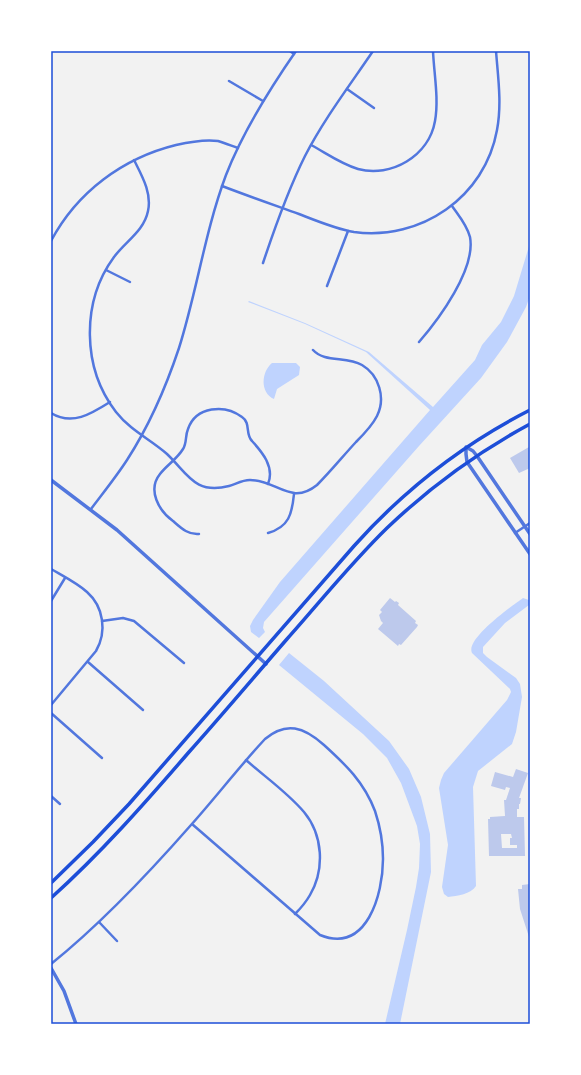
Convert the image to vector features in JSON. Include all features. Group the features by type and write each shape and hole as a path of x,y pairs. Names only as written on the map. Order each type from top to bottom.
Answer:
{"main road":[{"path":"51,883 129,804 378,519 432,472 466,447 530,410"},
{"path":"51,898 102,849 148,800 359,557 386,529 436,485 467,462 530,424"}],"street":[{"path":"91,509 123,466 141,435 162,392 177,352 190,310 212,219 222,186 238,148 263,101 295,52 290,51"},
{"path":"262,263 282,208 312,145 373,51"},
{"path":"312,145 345,163 362,170 387,169 397,166 418,153 433,131 435,121 436,103 433,51"},
{"path":"222,186 348,231 374,233 404,230 430,220 452,206 466,193 488,160 495,142 499,110 496,51"},
{"path":"229,81 263,101"},
{"path":"347,89 374,108"},
{"path":"51,241 67,216 86,194 111,174 134,160 162,149 198,142 220,142 238,148"},
{"path":"134,160 148,192 148,210 141,227 117,254 106,270 94,302 90,325 90,341 96,372 110,402 127,425 160,448 191,480 204,487 226,487 249,480 268,484 294,494 309,491 317,485 372,424 378,414 381,394 373,375 365,367 351,360 320,356 313,350"},
{"path":"419,342 450,300 462,277 469,257 470,245 468,232 452,206"},
{"path":"327,286 348,231"},
{"path":"106,270 130,282"},
{"path":"51,413 64,419 76,419 89,415 110,402"},
{"path":"199,534 188,533 167,517 160,509 156,501 155,494 157,478 185,446 188,428 194,420 207,410 219,408 225,409 242,417 246,421 249,438 262,452 269,466 271,475 268,484"},
{"path":"530,534 477,456 473,451 466,447 467,462 530,554"},
{"path":"51,480 117,530 266,664"},
{"path":"268,533 280,529 289,519 294,494"},
{"path":"516,533 530,523"},
{"path":"51,569 90,595 98,607 102,621 102,634 100,644 96,651 51,705"},
{"path":"51,601 65,578"},
{"path":"102,621 123,618 134,620 184,663"},
{"path":"88,662 143,710"},
{"path":"51,713 102,758"},
{"path":"51,964 99,922 192,824 246,760 265,740 276,731 293,728 305,731 317,738 352,772 367,795 378,821 383,849 382,874 374,910 364,926 348,936 329,938 316,932 192,824"},
{"path":"246,760 301,809 310,821 318,838 320,857 318,878 310,897 295,914"},
{"path":"51,796 60,804"},
{"path":"99,922 117,941"},
{"path":"51,968 64,991 76,1024"}],"water":[{"path":"530,243 530,296 526,307 507,342 481,378 264,622 263,628 265,632 259,638 251,632 250,626 280,582 430,410 366,352 305,324 248,302 249,301 305,323 369,352 433,407 475,360 482,345 501,322 514,296"},
{"path":"272,363 296,363 300,367 299,375 277,389 274,399 269,396 264,387 264,377 268,367"},
{"path":"523,598 529,600 529,605 505,623 483,647 483,653 487,657 516,678 520,684 522,697 516,732 512,744 478,771 473,787 476,886 467,893 448,897 444,894 442,887 448,845 439,788 441,780 444,773 507,700 511,692 510,689 472,653 472,647 475,640 491,623"},
{"path":"289,653 324,681 389,741 409,769 421,797 430,834 431,872 400,1024 385,1024 416,887 419,868 420,844 417,826 401,783 387,758 363,734 279,665"}],"building":[{"path":"529,447 530,468 519,473 510,458"},
{"path":"390,598 399,603 398,605 416,621 415,623 418,625 401,645 399,644 398,646 378,629 383,623 379,615 382,612 380,610"},
{"path":"516,769 528,773 519,798 521,798 519,809 517,809 517,817 524,817 525,856 489,856 488,819 490,819 490,817 505,816 504,800 506,800 510,788 506,787 505,790 491,786 495,772 513,777","holes":["501,834 511,834 512,838 510,838 510,845 517,845 517,848 502,848"]},
{"path":"530,884 530,940 520,909 518,889 522,889 522,885"}]}
